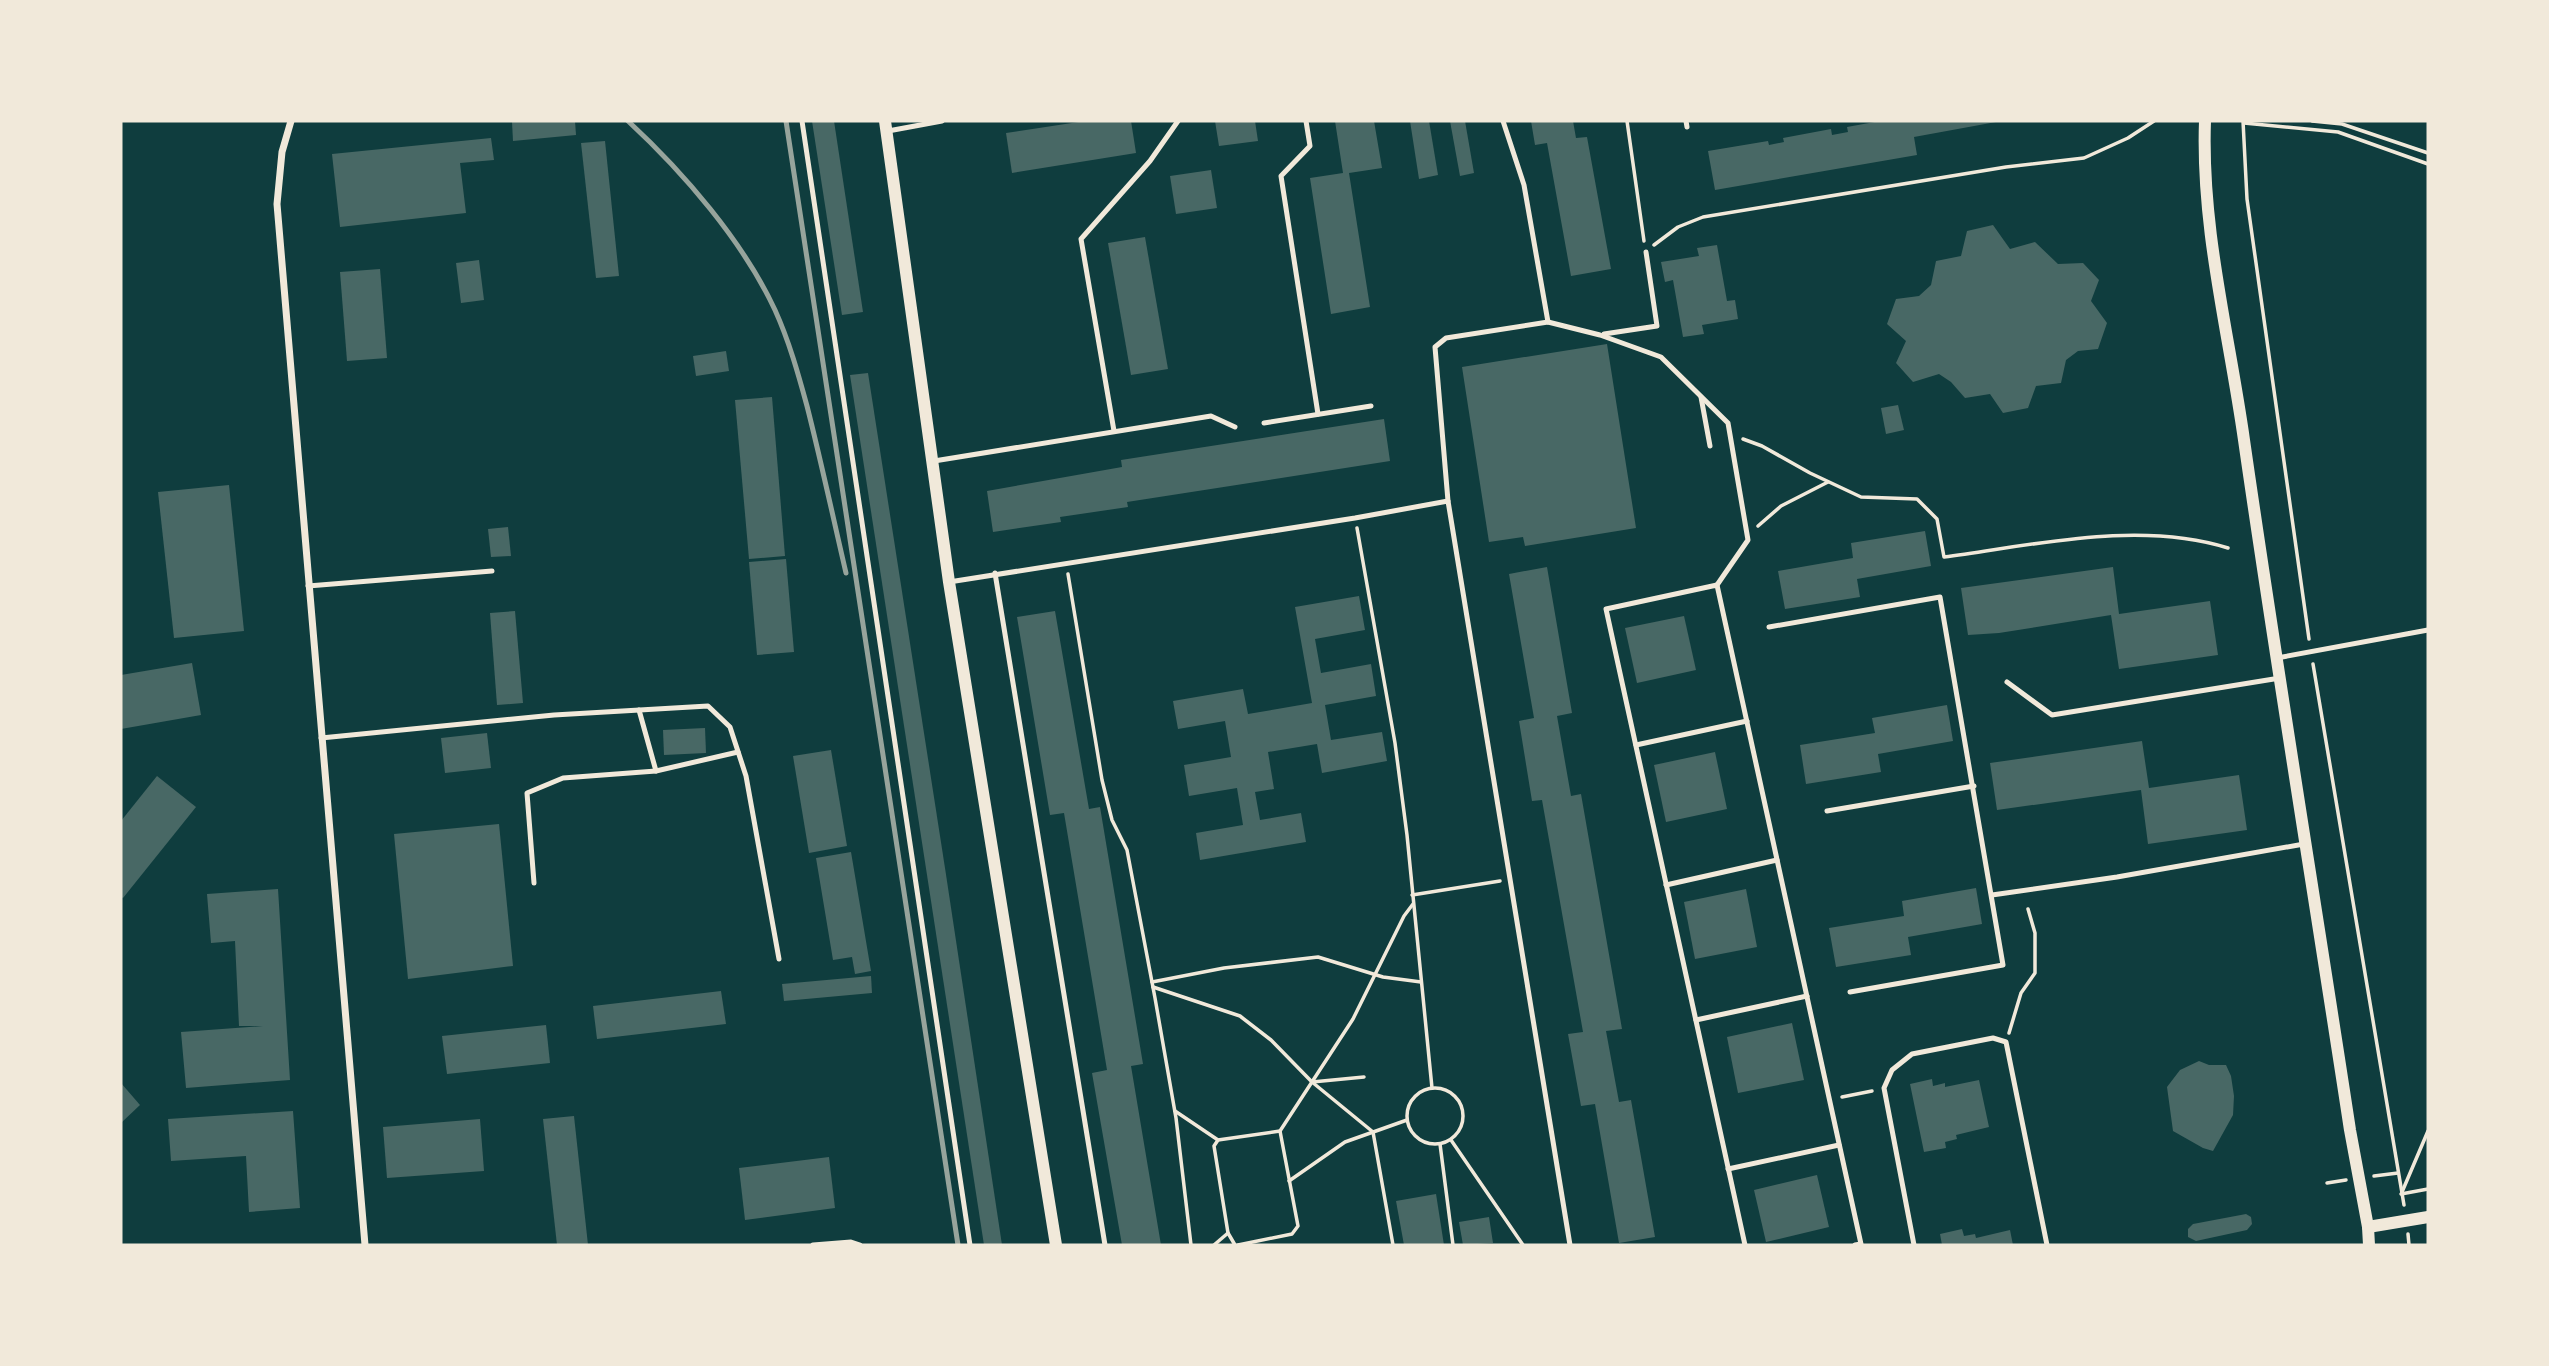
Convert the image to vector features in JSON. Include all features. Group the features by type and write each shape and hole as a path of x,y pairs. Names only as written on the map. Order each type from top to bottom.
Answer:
{"street":[{"path":"291,121 282,152 276,205 365,1245"},
{"path":"2205,121 2206,201 2212,254 2243,434 2369,1245"},
{"path":"885,126 949,582 1056,1245"},
{"path":"2368,1227 2428,1217"}],"lane":[{"path":"802,121 970,1245"},
{"path":"885,126 942,121"},
{"path":"1114,431 1081,239 1150,162 1178,121"},
{"path":"1306,121 1310,146 1281,176 1318,414"},
{"path":"1503,121 1524,185 1548,322"},
{"path":"1600,335 1657,326 1646,252"},
{"path":"1570,1245 1448,501 1435,347 1446,338 1548,322 1600,335 1661,357 1728,423 1748,540 1717,585 1606,609 1745,1245"},
{"path":"1701,397 1710,446"},
{"path":"1264,423 1371,406"},
{"path":"931,462 1210,416 1235,427"},
{"path":"949,582 1448,501"},
{"path":"308,586 492,571"},
{"path":"995,573 1105,1245"},
{"path":"1717,585 1861,1244 1855,1245"},
{"path":"1769,627 1940,597 2004,965 1850,992"},
{"path":"2277,658 2428,630"},
{"path":"2007,682 2052,715 2280,678"},
{"path":"321,738 554,715 708,706 730,727 746,776 779,959"},
{"path":"639,710 656,771"},
{"path":"1636,745 1747,721"},
{"path":"534,883 527,793 563,778 656,771 738,752"},
{"path":"1827,811 1974,786"},
{"path":"1992,895 2117,877 2307,843"},
{"path":"1666,884 1777,860"},
{"path":"1696,1020 1807,996"},
{"path":"1914,1245 1884,1088 1892,1070 1912,1054 1993,1038 2006,1042 2047,1245"},
{"path":"1728,1169 1839,1145"},
{"path":"813,1245 851,1242 860,1245"}],"path":[{"path":"1627,121 1646,252 1678,227 1703,217 2006,167 2084,158 2129,138 2154,121"},
{"path":"2312,121 2342,124 2428,153"},
{"path":"2407,1221 2311,651 2247,199 2243,122 2339,132 2428,164"},
{"path":"1730,435 1762,446 1861,497 1917,499 1937,519 1944,557 2108,536 2146,534 2206,541 2228,548"},
{"path":"1747,532 1781,506 1829,482"},
{"path":"1356,518 1395,743 1407,835 1432,1088"},
{"path":"1066,563 1102,780 1112,820 1127,850 1152,984 1175,1111 1191,1245"},
{"path":"1412,895 1509,879"},
{"path":"1280,1131 1218,1140 1213,1146 1228,1233 1237,1245 1292,1234 1297,1226 1280,1131 1353,1019 1404,916 1413,904"},
{"path":"2006,1042 2021,993 2035,973 2035,933 2028,909"},
{"path":"1152,984 1224,968 1318,957 1376,975 1421,982"},
{"path":"1152,984 1240,1016 1271,1040 1312,1082 1373,1132 1393,1245"},
{"path":"1312,1082 1364,1077"},
{"path":"1432,1088 1449,1091 1461,1104 1461,1129 1451,1140 1440,1144 1431,1144 1415,1136 1407,1120 1410,1103 1423,1090 1432,1088"},
{"path":"1829,1099 1884,1088"},
{"path":"1175,1111 1218,1140"},
{"path":"1289,1181 1345,1142 1407,1120"},
{"path":"2401,1194 2428,1130"},
{"path":"1451,1140 1523,1245"},
{"path":"1440,1144 1453,1245"},
{"path":"2401,1194 2428,1189"},
{"path":"1214,1245 1228,1233"}],"building":[{"path":"575,121 576,135 513,141 512,122"},
{"path":"812,121 834,121 863,312 842,315"},
{"path":"1085,121 1131,121 1136,153 1012,173 1006,133"},
{"path":"1215,121 1255,121 1258,141 1219,146"},
{"path":"1335,121 1374,121 1382,168 1349,173 1370,307 1331,314 1310,178 1343,173"},
{"path":"1410,121 1429,121 1438,175 1419,179"},
{"path":"1450,121 1465,121 1474,173 1460,176"},
{"path":"1531,121 1573,121 1576,138 1587,137 1611,269 1571,276 1547,143 1535,145"},
{"path":"1880,121 1996,122 1914,137 1917,155 1715,190 1708,151 1768,141 1769,145 1784,142 1783,138 1831,129 1832,135 1848,132 1847,127"},
{"path":"491,138 494,160 460,163 466,213 340,227 332,154"},
{"path":"605,141 619,276 596,278 581,143"},
{"path":"1211,170 1217,208 1176,214 1170,176"},
{"path":"1993,225 2010,249 2035,242 2058,264 2083,263 2099,280 2091,301 2107,323 2098,349 2078,351 2066,360 2061,383 2036,386 2028,408 2003,413 1990,394 1965,398 1951,382 1939,374 1913,382 1896,363 1906,341 1887,324 1896,299 1919,296 1931,285 1936,261 1961,256 1967,231"},
{"path":"1145,237 1168,369 1131,375 1108,243"},
{"path":"1717,245 1727,301 1735,300 1738,319 1702,325 1704,334 1683,337 1673,280 1665,282 1661,262 1699,256 1697,248"},
{"path":"479,260 484,300 461,303 456,263"},
{"path":"380,269 387,358 347,361 340,272"},
{"path":"1607,344 1636,528 1525,546 1523,537 1489,542 1462,367"},
{"path":"726,351 729,371 696,376 693,356"},
{"path":"868,373 1002,1245 984,1245 850,375"},
{"path":"772,397 785,556 749,559 735,400"},
{"path":"1898,405 1904,430 1886,434 1881,408"},
{"path":"1384,419 1390,461 1127,502 1128,507 1060,517 1061,522 993,532 987,491 1122,467 1121,460"},
{"path":"229,485 244,631 174,638 158,492"},
{"path":"508,527 511,556 491,557 488,529"},
{"path":"1925,531 1931,566 1857,579 1860,597 1785,609 1778,571 1853,558 1851,543"},
{"path":"786,559 794,652 757,655 749,562"},
{"path":"1547,567 1572,713 1557,716 1571,796 1581,794 1622,1029 1606,1031 1619,1102 1631,1100 1655,1237 1619,1243 1595,1104 1581,1106 1568,1034 1583,1032 1542,800 1532,801 1519,721 1534,718 1509,574"},
{"path":"2113,567 2119,614 2210,601 2218,655 2119,669 2111,615 1999,633 1968,635 1961,588"},
{"path":"1359,596 1365,630 1315,639 1321,673 1371,664 1376,696 1325,705 1331,740 1382,732 1387,761 1322,773 1317,744 1268,752 1274,789 1255,792 1260,820 1301,813 1306,842 1200,860 1196,833 1243,825 1237,788 1189,796 1184,765 1231,757 1225,721 1178,729 1173,701 1243,689 1248,714 1312,703 1295,607"},
{"path":"515,611 523,703 497,705 490,613"},
{"path":"1055,611 1089,809 1100,807 1143,1064 1131,1066 1161,1245 1122,1245 1092,1073 1107,1070 1064,813 1050,815 1017,617"},
{"path":"1684,616 1696,670 1637,683 1625,628"},
{"path":"192,663 201,715 121,729 121,675"},
{"path":"1947,705 1953,741 1878,754 1881,772 1806,784 1800,745 1875,733 1872,718"},
{"path":"705,728 706,753 664,755 663,730"},
{"path":"487,733 491,768 445,773 441,738"},
{"path":"2142,741 2149,788 2239,775 2247,830 2148,844 2141,790 1997,810 1990,763"},
{"path":"831,750 847,846 809,853 793,756"},
{"path":"1715,752 1727,809 1666,822 1654,765"},
{"path":"157,776 196,807 123,898 121,821"},
{"path":"499,824 513,966 408,979 394,834"},
{"path":"851,852 871,971 855,974 852,957 833,960 816,858"},
{"path":"1976,888 1982,924 1908,937 1911,955 1836,967 1829,928 1904,916 1902,901"},
{"path":"278,889 290,1080 186,1088 181,1032 263,1026 239,1026 235,941 211,943 207,894"},
{"path":"1746,889 1757,947 1695,959 1684,902"},
{"path":"871,976 872,993 784,1001 782,984"},
{"path":"721,991 726,1024 597,1039 593,1006"},
{"path":"1792,1023 1804,1080 1738,1093 1727,1037"},
{"path":"546,1025 550,1063 447,1074 442,1036"},
{"path":"2199,1061 2209,1065 2226,1065 2231,1076 2233,1115 2213,1151 2173,1131 2167,1087 2180,1070"},
{"path":"1932,1079 1933,1086 1945,1083 1945,1087 1979,1080 1989,1127 1956,1135 1957,1139 1945,1142 1946,1148 1924,1152 1910,1084"},
{"path":"121,1083 140,1105 121,1123"},
{"path":"293,1111 300,1208 249,1212 246,1156 171,1161 168,1119"},
{"path":"574,1116 588,1245 557,1245 543,1119"},
{"path":"480,1119 484,1171 387,1178 383,1127"},
{"path":"829,1157 835,1208 745,1220 739,1168"},
{"path":"1817,1175 1829,1227 1766,1242 1754,1190"},
{"path":"1436,1194 1444,1245 1404,1245 1396,1201"},
{"path":"2246,1214 2251,1217 2252,1224 2247,1230 2196,1241 2188,1237 2188,1229 2193,1224"},
{"path":"1489,1217 1493,1243 1463,1245 1459,1222"},
{"path":"1962,1229 1964,1236 1975,1234 1976,1238 2010,1230 2013,1245 1942,1245 1940,1234"}],"railway":[{"path":"628,121 670,162 729,233 762,284 775,310 789,345 807,406 846,573"},
{"path":"786,121 958,1245"}]}
